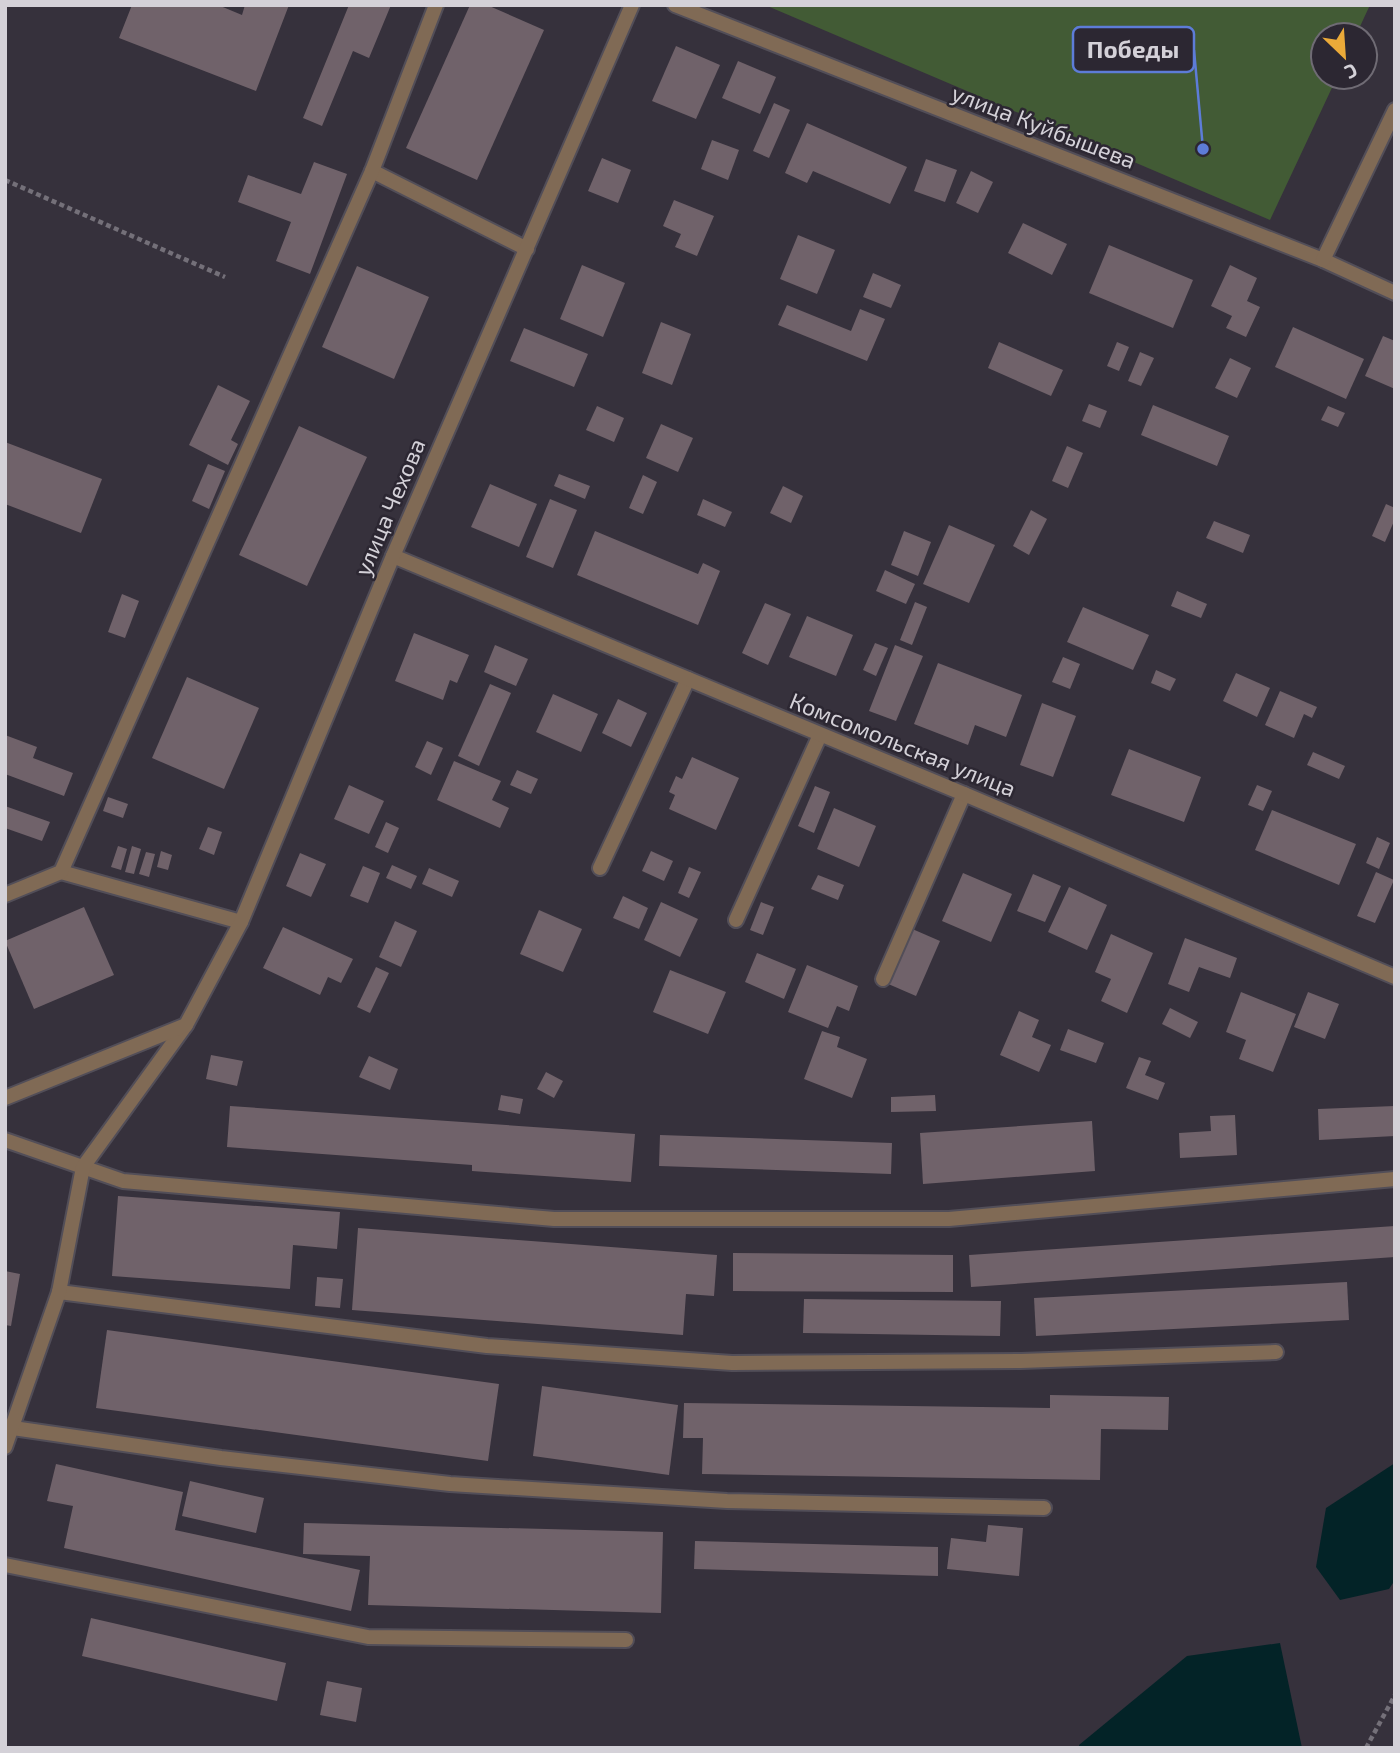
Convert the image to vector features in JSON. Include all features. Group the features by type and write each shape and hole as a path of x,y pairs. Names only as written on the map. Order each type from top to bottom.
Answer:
{"street":[{"path":"61,872 372,172 436,5"},
{"name":"улица Чехова","path":"83,1167 186,1025 242,922 393,555 632,5"},
{"name":"улица Куйбышева","path":"675,5 1323,260 1395,293"},
{"path":"1323,260 1395,110"},
{"path":"372,172 527,249"},
{"name":"Комсомольская улица","path":"393,555 1395,977"},
{"path":"600,868 688,679"},
{"path":"736,920 820,736"},
{"path":"883,979 964,794"},
{"path":"5,895 61,872 242,922"},
{"path":"5,1098 186,1025"},
{"path":"5,1140 122,1181 554,1219 949,1219 1395,1179"},
{"path":"5,1447 59,1292 83,1167"},
{"path":"59,1292 487,1346 732,1363 1021,1362 1276,1352"},
{"path":"13,1428 221,1458 450,1484 727,1501 1044,1508"},
{"path":"5,1565 368,1637 626,1640"}],"path":[{"path":"5,180 225,277"},
{"path":"1366,1748 1395,1695"}],"green space":[{"path":"765,5 1370,5 1363,21 1309,21 1309,91 1330,91 1270,220"}],"shaded area":[{"path":"1395,1463 1395,1580 1389,1589 1340,1600 1316,1567 1326,1508"},
{"path":"1280,1643 1302,1748 1079,1748 1079,1745 1187,1656"}],"building":[{"path":"132,5 218,5 242,15 245,5 289,5 256,91 119,38"},
{"path":"349,5 391,5 369,58 353,51 322,126 303,118"},
{"path":"470,5 487,5 544,30 477,180 406,148"},
{"path":"676,46 720,65 696,119 652,101"},
{"path":"738,61 776,77 760,114 722,98"},
{"path":"774,103 790,110 769,158 753,151"},
{"path":"807,123 907,167 890,204 813,171 807,183 785,173"},
{"path":"712,140 739,150 728,180 701,169"},
{"path":"602,158 631,170 618,203 588,191"},
{"path":"926,159 957,170 945,202 914,191"},
{"path":"314,162 347,174 310,274 276,261 291,222 238,202 248,175 301,194"},
{"path":"971,171 993,182 978,213 956,203"},
{"path":"674,200 714,216 697,256 675,247 681,234 663,226"},
{"path":"1023,223 1067,244 1052,275 1008,253"},
{"path":"798,235 835,250 817,294 780,279"},
{"path":"1109,245 1193,280 1173,328 1089,293"},
{"path":"582,265 625,283 603,337 560,319"},
{"path":"1230,265 1257,278 1247,301 1260,307 1246,337 1226,328 1232,316 1211,306"},
{"path":"357,266 429,297 394,379 322,347"},
{"path":"873,273 901,285 891,308 863,297"},
{"path":"787,305 851,331 860,309 885,319 867,361 778,325"},
{"path":"661,322 691,334 672,385 642,373"},
{"path":"1293,327 1364,359 1346,399 1275,367"},
{"path":"524,328 588,354 574,387 510,361"},
{"path":"1383,336 1395,341 1395,389 1365,376"},
{"path":"999,342 1063,370 1051,396 988,368"},
{"path":"1117,342 1129,347 1119,371 1107,366"},
{"path":"1140,352 1154,358 1141,386 1128,381"},
{"path":"1230,358 1251,368 1237,398 1215,388"},
{"path":"218,385 250,401 231,440 238,444 228,465 189,445"},
{"path":"1089,404 1107,411 1100,428 1082,421"},
{"path":"1153,405 1229,436 1217,466 1141,435"},
{"path":"597,406 624,418 614,442 586,430"},
{"path":"1328,406 1345,413 1338,427 1321,420"},
{"path":"661,424 693,438 678,472 646,458"},
{"path":"299,426 367,457 307,586 239,555"},
{"path":"5,442 102,479 81,533 5,504"},
{"path":"1067,446 1083,453 1068,488 1052,481"},
{"path":"208,464 225,471 209,509 192,501"},
{"path":"559,474 590,486 585,499 554,486"},
{"path":"643,475 657,482 643,514 629,508"},
{"path":"490,484 537,504 519,547 471,527"},
{"path":"783,486 803,496 791,523 770,513"},
{"path":"550,499 577,510 553,568 526,557"},
{"path":"703,499 732,512 725,527 697,515"},
{"path":"1386,504 1395,508 1395,519 1385,542 1372,536"},
{"path":"1031,510 1047,519 1029,555 1013,546"},
{"path":"1214,521 1250,535 1243,553 1206,538"},
{"path":"949,525 995,545 969,603 923,584"},
{"path":"595,531 698,574 703,563 720,571 698,625 577,575"},
{"path":"904,531 931,542 918,576 891,565"},
{"path":"885,570 915,584 906,604 876,591"},
{"path":"1177,591 1207,604 1201,618 1171,606"},
{"path":"122,594 139,601 125,638 108,632"},
{"path":"915,602 927,607 912,645 900,640"},
{"path":"765,603 791,614 768,665 742,653"},
{"path":"1083,607 1149,635 1133,670 1067,642"},
{"path":"807,616 853,635 836,676 789,657"},
{"path":"414,633 469,655 457,683 450,680 443,700 395,681"},
{"path":"875,643 888,648 876,676 863,670"},
{"path":"495,645 528,659 516,686 484,672"},
{"path":"895,645 923,656 896,721 869,711"},
{"path":"1063,657 1080,664 1070,689 1052,682"},
{"path":"938,663 1022,695 1006,737 975,725 968,745 914,724"},
{"path":"1156,670 1176,679 1170,691 1151,683"},
{"path":"1236,673 1270,688 1257,717 1223,701"},
{"path":"187,677 259,708 224,789 152,758"},
{"path":"490,684 511,693 479,766 458,756"},
{"path":"1280,691 1317,707 1312,718 1304,714 1294,738 1265,725"},
{"path":"553,694 598,714 581,752 536,732"},
{"path":"618,699 647,713 631,747 602,733"},
{"path":"1042,703 1076,716 1053,777 1020,765"},
{"path":"5,735 37,747 33,758 73,773 64,796 5,774"},
{"path":"427,741 443,748 431,775 415,767"},
{"path":"1129,749 1201,777 1184,822 1111,795"},
{"path":"1313,752 1345,766 1339,779 1307,765"},
{"path":"692,757 739,778 716,830 669,809 675,795 669,792 676,776 682,779"},
{"path":"454,761 501,781 492,800 509,808 500,828 437,800"},
{"path":"517,770 538,779 531,794 510,785"},
{"path":"349,785 384,801 369,834 334,819"},
{"path":"1257,785 1272,791 1263,811 1248,805"},
{"path":"815,786 830,792 814,833 798,826"},
{"path":"108,797 128,804 123,818 103,811"},
{"path":"5,806 50,822 42,841 5,828"},
{"path":"834,808 876,826 859,867 817,849"},
{"path":"1272,810 1356,844 1339,885 1255,850"},
{"path":"386,822 399,828 388,853 375,847"},
{"path":"208,827 222,832 214,855 199,849"},
{"path":"1377,837 1390,843 1379,869 1366,863"},
{"path":"118,846 127,849 121,870 111,867"},
{"path":"132,846 141,849 134,874 125,872"},
{"path":"161,851 172,855 168,870 157,867"},
{"path":"651,851 673,861 664,881 642,871"},
{"path":"146,852 155,854 149,877 139,874"},
{"path":"300,853 326,864 311,897 286,886"},
{"path":"392,865 417,876 411,889 386,878"},
{"path":"363,866 380,873 368,903 350,896"},
{"path":"689,867 701,872 689,898 678,893"},
{"path":"429,868 459,881 452,897 422,884"},
{"path":"1376,872 1394,880 1375,923 1357,916"},
{"path":"963,873 1012,894 991,942 942,921"},
{"path":"1033,874 1061,886 1045,922 1017,911"},
{"path":"818,875 844,885 838,900 811,889"},
{"path":"1069,887 1107,905 1087,950 1048,932"},
{"path":"623,896 648,908 639,929 613,918"},
{"path":"661,902 698,919 680,957 644,940"},
{"path":"761,902 774,907 763,935 750,930"},
{"path":"84,907 114,975 34,1009 5,941"},
{"path":"539,910 582,929 563,972 520,954"},
{"path":"395,921 417,931 401,967 379,957"},
{"path":"283,927 353,959 341,983 328,977 320,995 263,968"},
{"path":"910,928 940,941 916,996 886,983"},
{"path":"1111,934 1153,953 1127,1013 1101,1001 1111,979 1095,972"},
{"path":"1185,938 1237,958 1230,978 1199,967 1189,992 1168,984"},
{"path":"757,953 796,969 784,999 745,982"},
{"path":"807,965 858,986 849,1011 837,1006 828,1028 788,1012"},
{"path":"376,967 389,973 370,1013 357,1007"},
{"path":"670,970 726,992 708,1034 653,1012"},
{"path":"1241,992 1296,1014 1273,1072 1239,1059 1246,1040 1226,1032"},
{"path":"1308,992 1339,1004 1325,1039 1294,1027"},
{"path":"1170,1008 1198,1022 1190,1038 1162,1024"},
{"path":"1019,1011 1039,1020 1032,1037 1051,1045 1039,1072 1000,1055"},
{"path":"1068,1029 1104,1043 1096,1063 1060,1050"},
{"path":"822,1031 840,1037 837,1047 867,1059 852,1098 804,1079"},
{"path":"211,1055 243,1061 237,1086 206,1079"},
{"path":"369,1056 398,1069 390,1090 359,1077"},
{"path":"1139,1057 1151,1061 1145,1075 1165,1083 1158,1100 1126,1088"},
{"path":"546,1072 563,1081 554,1098 537,1089"},
{"path":"501,1095 523,1099 520,1114 498,1110"},
{"path":"935,1095 936,1111 891,1112 891,1097"},
{"path":"230,1106 635,1134 631,1182 472,1171 472,1165 227,1147"},
{"path":"1395,1106 1395,1136 1319,1140 1318,1109"},
{"path":"1235,1115 1237,1155 1180,1158 1179,1133 1211,1131 1210,1116"},
{"path":"1092,1121 1095,1171 923,1184 920,1133"},
{"path":"660,1135 892,1143 891,1174 659,1166"},
{"path":"118,1196 340,1212 337,1249 293,1245 290,1289 112,1276"},
{"path":"1395,1226 1395,1257 971,1287 969,1255"},
{"path":"358,1228 717,1255 714,1296 686,1294 683,1335 352,1310"},
{"path":"733,1253 953,1255 953,1292 733,1291"},
{"path":"5,1271 20,1274 11,1326 5,1325"},
{"path":"317,1277 343,1279 340,1308 315,1306"},
{"path":"1347,1282 1349,1320 1036,1336 1034,1298"},
{"path":"804,1299 1001,1301 1000,1336 803,1333"},
{"path":"107,1330 499,1384 488,1461 96,1408"},
{"path":"542,1386 678,1405 669,1475 533,1456"},
{"path":"1050,1395 1169,1397 1168,1430 1101,1429 1100,1480 702,1474 703,1438 683,1438 684,1403 1050,1408"},
{"path":"56,1464 183,1492 175,1530 360,1570 351,1611 64,1548 73,1506 47,1501"},
{"path":"190,1481 264,1498 256,1533 182,1516"},
{"path":"304,1523 663,1532 661,1613 368,1605 370,1556 303,1554"},
{"path":"988,1525 1023,1528 1019,1576 947,1569 951,1538 986,1542"},
{"path":"695,1541 938,1547 938,1576 694,1569"},
{"path":"91,1618 286,1663 277,1701 82,1656"},
{"path":"327,1681 362,1688 356,1722 320,1715"}],"place":[{"name":"Победы","path":"1203,149"}]}
